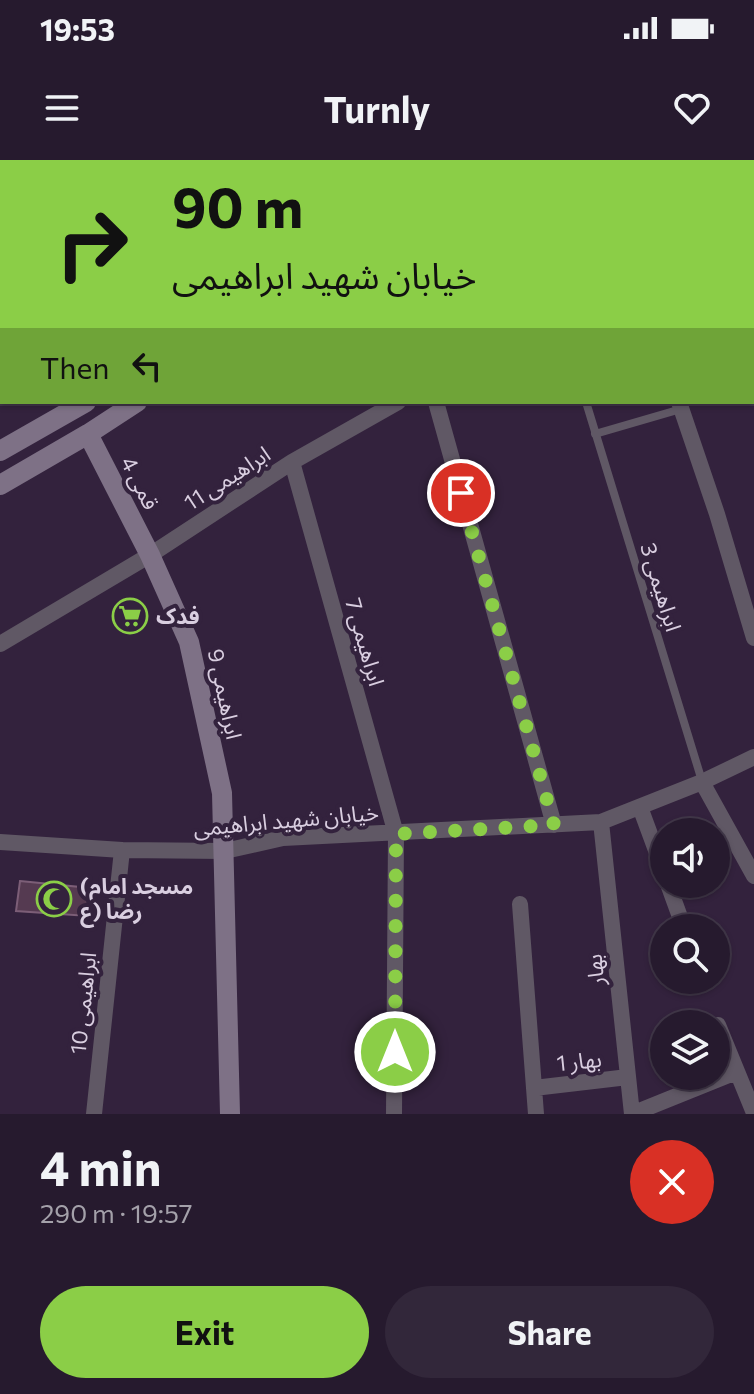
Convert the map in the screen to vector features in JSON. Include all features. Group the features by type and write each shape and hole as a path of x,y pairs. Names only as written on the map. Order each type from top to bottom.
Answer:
{"main road":[{"path":"0,451 82,404"},
{"path":"0,485 134,404"},
{"name":"قمی 4","path":"88,434 150,555"},
{"name":"ابراهیمی 9","path":"150,555 189,642 222,793 230,1114"}],"street":[{"name":"ابراهیمی 11","path":"0,644 150,555 292,462 394,404"},
{"path":"437,404 554,825"},
{"path":"680,405 754,638"},
{"name":"ابراهیمی 7","path":"292,462 396,834 394,1114"},
{"name":"خیابان شهید ابراهیمی","path":"0,842 122,850 225,851 283,838 601,822 702,782 754,757"},
{"path":"702,782 754,876"},
{"path":"640,807 650,834"},
{"name":"بهار","path":"601,822 632,1114"},
{"name":"ابراهیمی 10","path":"94,1114 122,850"},
{"path":"520,904 536,1114"},
{"path":"730,1056 754,1113"},
{"path":"632,1114 736,1072"},
{"name":"بهار 1","path":"534,1088 628,1077"}],"lane":[{"name":"ابراهیمی 3","path":"587,404 702,782"},
{"path":"595,434 680,405"}],"building":[{"name":"(مسجد امام رضا (ع","path":"20,881 90,888 88,916 16,911"}],"place":[{"name":"فدک","path":"130,616"},
{"name":"(مسجد امام رضا (ع","path":"54,899"}],"route":[{"path":"395,1052 396,834 554,825 461,493"}]}
